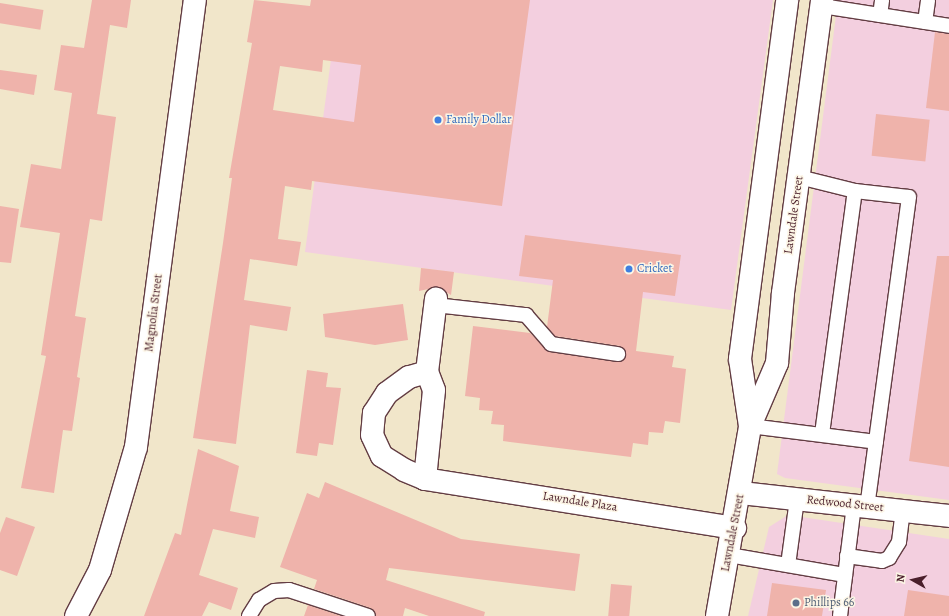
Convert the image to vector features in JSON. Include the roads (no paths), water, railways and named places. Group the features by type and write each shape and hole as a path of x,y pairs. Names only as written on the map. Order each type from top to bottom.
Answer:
{"street":[{"name":"Magnolia Street","path":"76,616 100,570 136,447 195,0"},
{"name":"Lawndale Street","path":"750,426 740,359 787,0"},
{"name":"Lawndale Street","path":"717,616 735,528 750,426 777,363 799,177 822,3"},
{"path":"425,479 434,390 427,372 435,302"},
{"name":"Lawndale Plaza","path":"427,372 409,377 387,393 374,413 372,435 382,456 425,479 735,528"},
{"name":"Redwood Street","path":"741,493 949,516"}],"lane":[{"path":"880,15 882,0"},
{"path":"925,22 928,0"},
{"path":"822,3 880,15 949,26"},
{"path":"799,177 855,191 910,197 876,442 847,556 840,616"},
{"path":"822,434 855,191"},
{"path":"435,302 526,315 552,344 618,354"},
{"path":"750,426 876,442"},
{"path":"788,565 797,499"},
{"path":"847,556 882,561 889,558 899,542 904,511"},
{"path":"729,555 845,575"},
{"path":"249,616 259,600 274,591 289,590 368,616"}],"place":[{"name":"Family Dollar","path":"438,120"},
{"name":"Cricket","path":"629,269"},
{"name":"Phillips 66","path":"796,603"}]}
